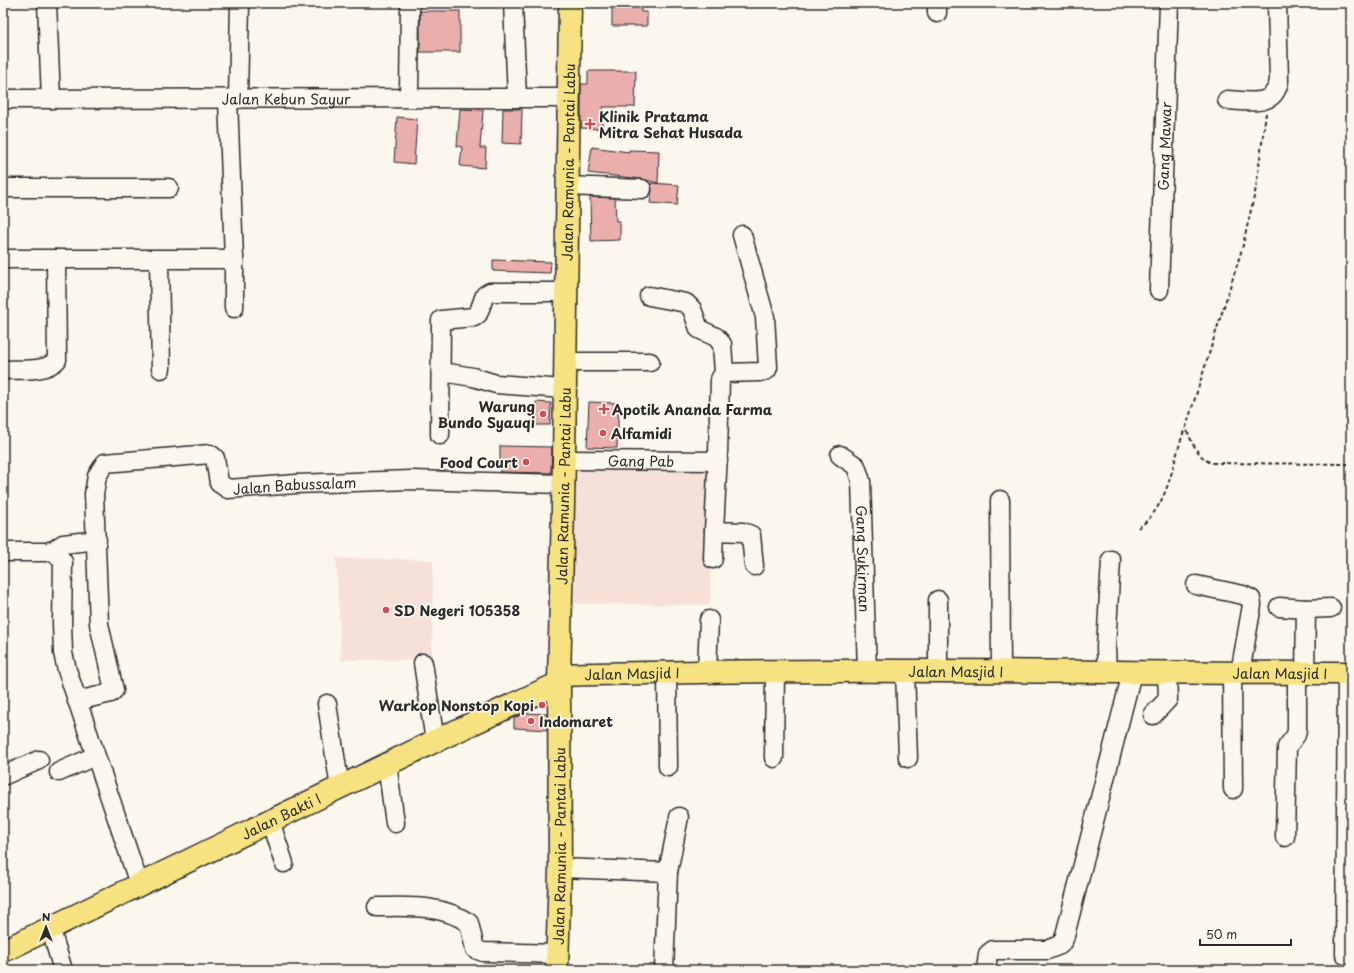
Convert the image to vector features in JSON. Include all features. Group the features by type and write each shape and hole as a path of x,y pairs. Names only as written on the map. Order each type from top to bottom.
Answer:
{"main road":[{"name":"Jalan Ramunia - Pantai Labu","path":"557,962 560,868 560,679 570,3"},
{"name":"Jalan Masjid I","path":"560,679 667,672 938,671 1167,674 1349,674"},
{"name":"Jalan Bakti I","path":"3,951 340,788 560,679"}],"street":[{"path":"48,3 51,99"},
{"path":"234,308 233,99 240,3"},
{"path":"409,97 410,3"},
{"path":"513,3 517,98"},
{"name":"Gang Mawar","path":"1160,290 1169,3"},
{"path":"1227,100 1265,100 1274,95 1277,90 1279,81 1277,3"},
{"name":"Jalan Kebun Sayur","path":"3,99 409,97 568,98"},
{"path":"567,186 642,189"},
{"path":"3,188 169,188"},
{"path":"724,372 760,372 767,370 768,366 765,317 742,234"},
{"path":"3,259 234,259"},
{"path":"3,370 41,368 52,365 57,360 56,259"},
{"path":"159,260 162,369"},
{"path":"440,434 442,372 441,320 474,317 478,314 485,294 490,292 565,292"},
{"path":"649,296 681,301 690,306 699,329 716,337 722,344 724,372 720,379 718,461 713,558"},
{"path":"565,362 650,362"},
{"path":"442,372 473,377 496,384 564,389"},
{"name":"Jalan Babussalam","path":"77,701 111,693 114,690 99,624 97,540 94,494 97,476 101,467 105,463 210,454 215,458 219,484 228,488 411,480 564,484"},
{"name":"Gang Sukirman","path":"840,455 856,466 861,482 867,671"},
{"name":"Gang Pab","path":"564,460 718,461"},
{"path":"1000,500 1001,672"},
{"path":"714,531 750,534 753,540 754,566"},
{"path":"3,552 54,550 63,544 97,540"},
{"path":"54,550 63,562 63,653 94,756 139,884"},
{"path":"1107,673 1106,647 1111,560"},
{"path":"1196,585 1243,595 1251,599 1252,606 1236,673 1233,789"},
{"path":"938,600 938,671"},
{"path":"1279,607 1306,609 1331,608"},
{"path":"1285,837 1287,747 1296,735 1297,730 1306,609"},
{"path":"707,673 709,620"},
{"path":"422,664 435,741"},
{"path":"905,671 908,758"},
{"path":"667,672 668,767"},
{"path":"774,758 775,672"},
{"path":"986,970 988,954 993,950 1047,950 1060,945 1064,938 1132,673"},
{"path":"1153,715 1168,699 1167,674"},
{"path":"1345,955 1349,674"},
{"path":"327,704 340,788"},
{"path":"59,772 94,756"},
{"path":"3,774 5,775 39,760"},
{"path":"387,764 395,823"},
{"path":"664,970 668,872 679,817"},
{"path":"270,821 284,864"},
{"path":"560,868 668,872"},
{"path":"377,907 429,907 459,916 470,923 475,949 483,952 557,962"},
{"path":"50,927 63,970"}],"path":[{"path":"1138,528 1143,525 1159,504 1168,486 1176,452 1186,427 1242,249 1258,172 1264,133 1265,100"},
{"path":"1186,427 1190,441 1206,461 1211,463 1351,464"}],"shaded area":[{"path":"572,467 711,468 710,605 571,604"},
{"name":"SD Negeri 105358","path":"336,558 433,560 432,660 341,660"}],"building":[{"path":"612,3 641,3 641,12 647,12 647,26 612,26"},
{"path":"420,11 460,11 460,52 420,52"},
{"path":"588,71 636,71 635,107 603,107 602,129 581,128 581,84 588,84"},
{"path":"460,109 483,110 480,148 486,148 485,168 460,166 462,147 457,146"},
{"path":"503,109 522,109 521,144 502,143"},
{"path":"397,117 417,119 414,164 394,162"},
{"path":"592,147 629,152 629,150 659,151 658,183 642,179 588,173"},
{"path":"651,183 679,185 677,205 650,203 652,190"},
{"path":"590,197 615,198 616,221 620,221 620,240 591,241"},
{"path":"493,260 551,262 550,273 493,271"},
{"name":"Warung Bundo Syauqi","path":"536,402 551,403 550,425 535,425"},
{"name":"Alfamidi","path":"589,402 619,403 617,448 587,447"},
{"name":"Food Court","path":"500,446 552,447 551,473 500,472"},
{"name":"Indomaret","path":"525,713 547,714 547,730 514,728 514,718"}],"place":[{"name":"Klinik Pratama Mitra Sehat Husada","path":"590,124"},
{"name":"Apotik Ananda Farma","path":"604,409"},
{"name":"Warung Bundo Syauqi","path":"543,414"},
{"name":"Alfamidi","path":"603,433"},
{"name":"Food Court","path":"526,462"},
{"name":"SD Negeri 105358","path":"386,610"},
{"name":"Warkop Nonstop Kopi","path":"542,705"},
{"name":"Indomaret","path":"531,721"}]}
